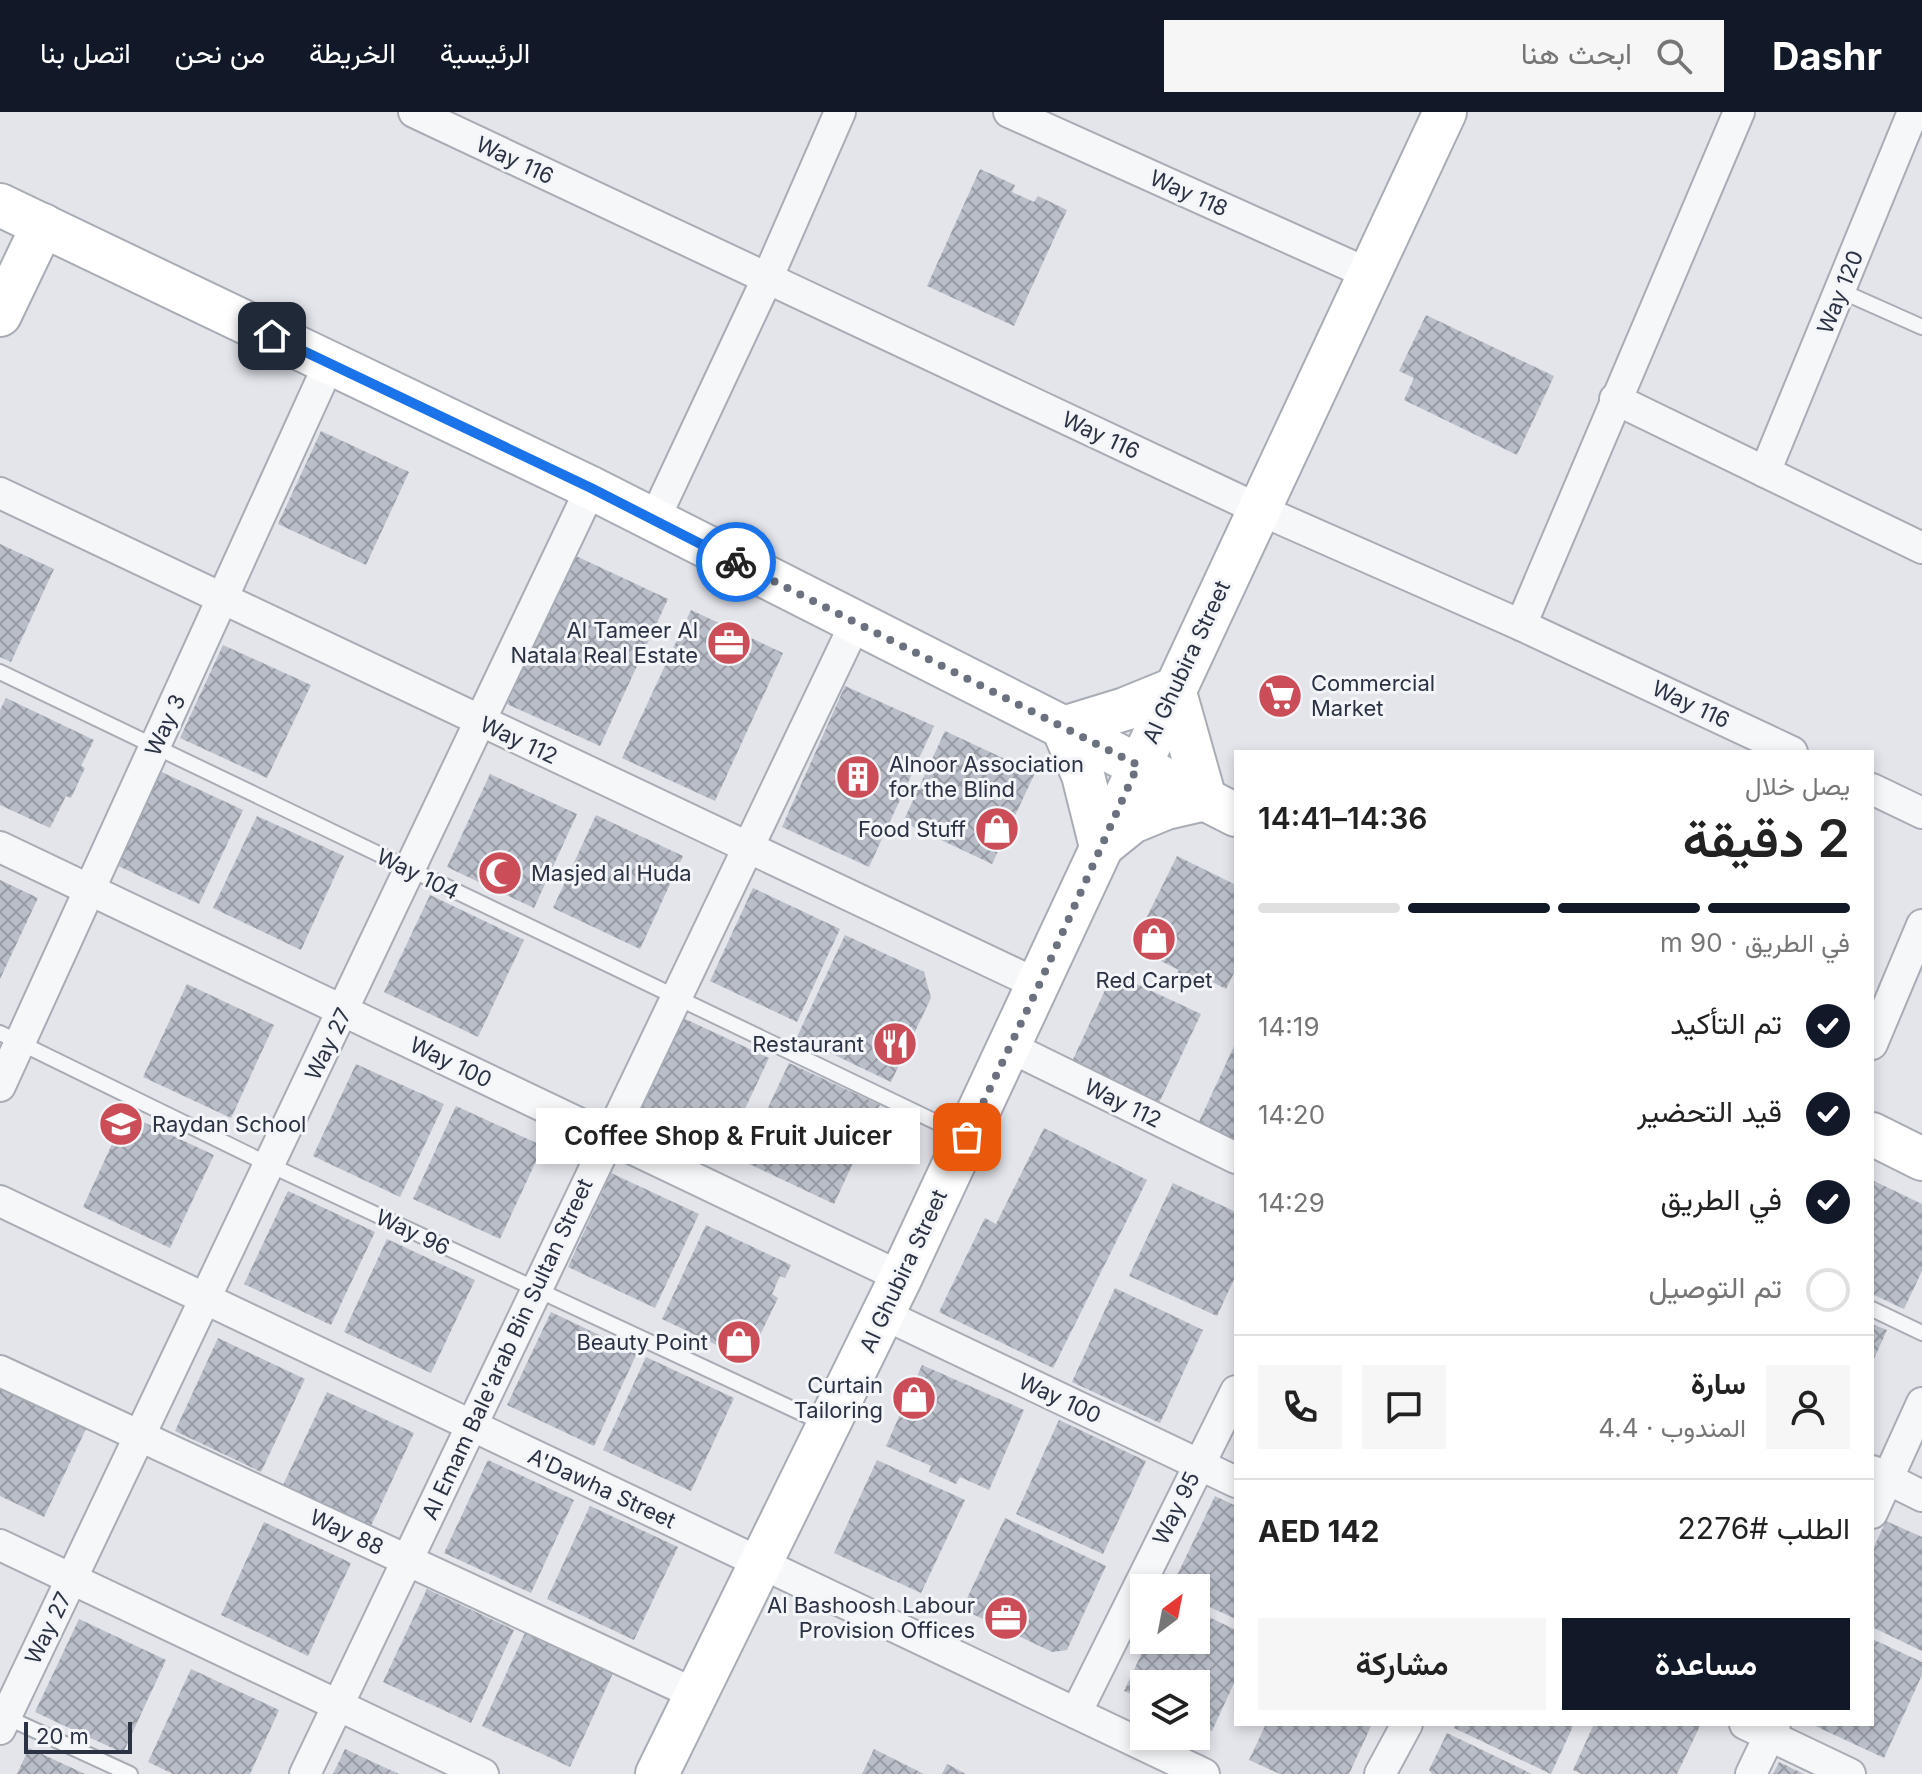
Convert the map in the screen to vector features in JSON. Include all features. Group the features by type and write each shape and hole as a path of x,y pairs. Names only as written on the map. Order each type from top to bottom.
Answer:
{"street":[{"name":"Way 116","path":"414,112 1258,509 1521,625 1788,750"},
{"path":"654,520 767,279 840,112"},
{"name":"Way 118","path":"1009,112 1369,274"},
{"name":"Al Ghubira Street","path":"657,1774 901,1277 1445,112"},
{"path":"1521,625 1739,112"},
{"name":"Way 120","path":"1765,472 1913,112"},
{"path":"0,205 591,488 1220,807"},
{"path":"0,315 43,225"},
{"name":"Way 3","path":"0,1086 10,1038 90,890 329,364"},
{"path":"1615,399 1922,548"},
{"name":"Way 27","path":"3,1723 591,488"},
{"name":"Way 112","path":"0,493 1039,985"},
{"name":"Al Emam Bale'arab Bin Sultan Street","path":"305,1774 856,622"},
{"path":"1063,728 1125,709 1174,689 1220,807"},
{"path":"1063,728 1083,775 1101,847 1132,822 1166,808 1220,807"},
{"path":"1874,790 1922,813"},
{"name":"Way 100","path":"0,847 901,1277"},
{"path":"1874,1039 1922,925"},
{"name":"Way 112","path":"1010,1047 1234,1157"},
{"path":"1874,1135 1922,1159"},
{"name":"A'Dawha Street","path":"0,1201 1204,1774"},
{"name":"Way 100","path":"883,1314 1234,1481"},
{"name":"Way 88","path":"0,1371 695,1694"},
{"name":"Way 95","path":"1076,1713 1234,1395"},
{"path":"1874,1504 1880,1475 1922,1403"},
{"path":"1880,1475 1922,1496"},
{"path":"0,1545 483,1774"},
{"path":"1380,1774 1406,1726"},
{"path":"1751,1774 1763,1728 1850,1774"}],"lane":[{"path":"1841,291 1922,327"},
{"name":"Way 104","path":"0,672 967,1137"},
{"name":"Way 96","path":"10,1038 270,1165 829,1426"},
{"path":"1874,1310 1922,1333"},
{"path":"3,1723 130,1774"}],"building":[{"path":"980,169 1015,185 1012,192 1034,202 1038,196 1067,210 1014,326 927,286"},
{"path":"1426,315 1554,376 1517,455 1404,400 1414,378 1399,371"},
{"path":"321,431 409,472 366,565 278,524"},
{"path":"0,544 54,569 11,662 0,657"},
{"path":"576,556 668,599 600,746 507,704"},
{"path":"691,610 783,653 715,801 622,758"},
{"path":"223,645 311,685 267,778 180,738"},
{"name":"Alnoor Association for the Blind","path":"845,686 934,726 869,867 782,827"},
{"path":"6,698 94,740 81,766 85,768 71,798 66,796 50,828 0,805 0,710"},
{"path":"945,731 1035,773 992,864 903,822"},
{"path":"155,769 243,810 199,904 112,863"},
{"path":"490,774 577,814 534,908 447,867"},
{"path":"596,815 683,856 640,949 553,908"},
{"path":"257,816 344,856 301,950 213,908"},
{"path":"1177,856 1234,884 1234,973 1226,989 1196,974 1193,981 1177,973 1179,970 1132,947"},
{"path":"0,880 38,898 0,979"},
{"path":"753,888 840,929 797,1022 710,981"},
{"path":"430,895 524,940 478,1037 384,992"},
{"path":"845,935 924,972 931,998 891,1082 797,1037"},
{"path":"1113,973 1201,1014 1157,1107 1070,1066"},
{"path":"187,984 274,1025 231,1118 143,1077"},
{"path":"681,1017 769,1058 725,1151 638,1111"},
{"path":"1234,1046 1234,1143 1197,1126"},
{"path":"789,1063 880,1105 834,1204 743,1161"},
{"path":"356,1064 444,1104 400,1197 313,1156"},
{"path":"456,1106 543,1146 500,1239 413,1199"},
{"path":"126,1114 214,1155 170,1248 83,1207"},
{"path":"1044,1128 1147,1180 1053,1368 939,1312 985,1218 996,1224"},
{"path":"611,1173 699,1214 655,1308 568,1267"},
{"path":"1874,1181 1922,1204 1922,1271 1904,1309 1874,1295"},
{"path":"1173,1183 1234,1211 1234,1279 1217,1316 1129,1276"},
{"path":"288,1191 375,1232 331,1325 244,1284"},
{"path":"706,1225 791,1265 785,1278 780,1276 772,1294 778,1298 748,1360 662,1319"},
{"path":"387,1239 475,1280 431,1373 344,1332"},
{"path":"1115,1288 1203,1330 1160,1423 1072,1382"},
{"path":"551,1312 637,1353 594,1446 507,1405"},
{"path":"1874,1325 1887,1330 1874,1359"},
{"path":"218,1338 305,1379 261,1472 175,1431"},
{"path":"646,1357 734,1398 691,1491 603,1450"},
{"path":"922,1365 1024,1410 989,1490 960,1477 956,1484 929,1472 931,1466 886,1446"},
{"path":"0,1388 86,1429 44,1517 0,1496"},
{"path":"327,1392 414,1433 371,1526 283,1485"},
{"path":"1059,1420 1146,1461 1103,1554 1016,1514"},
{"path":"488,1460 574,1500 531,1593 444,1553"},
{"path":"877,1460 965,1500 921,1593 834,1553"},
{"path":"1215,1496 1234,1505 1234,1618 1210,1607 1210,1574 1178,1574"},
{"path":"590,1506 678,1547 634,1640 547,1599"},
{"path":"1005,1518 1106,1566 1067,1650 1052,1652 962,1609"},
{"path":"1886,1521 1922,1537 1922,1651 1874,1628 1874,1547"},
{"path":"264,1522 351,1563 308,1656 221,1615"},
{"path":"427,1589 514,1630 471,1723 383,1682"},
{"path":"1210,1618 1234,1629 1234,1683 1212,1731 1210,1670 1134,1670 1141,1654 1210,1654"},
{"path":"79,1619 166,1660 123,1753 35,1712"},
{"path":"525,1633 613,1673 570,1767 482,1726"},
{"path":"1874,1640 1922,1662 1922,1675 1884,1758 1815,1726 1874,1726"},
{"path":"191,1669 279,1710 250,1774 173,1774 148,1762"},
{"path":"1130,1678 1130,1694 1124,1691"},
{"path":"1265,1726 1371,1726 1349,1774 1280,1774 1249,1760"},
{"path":"1455,1726 1573,1726 1551,1774"},
{"path":"1593,1726 1700,1726 1677,1774 1582,1774 1573,1770"},
{"path":"1447,1733 1532,1774 1432,1774 1429,1770"},
{"path":"29,1748 85,1774 17,1774"},
{"path":"345,1749 399,1774 333,1774"},
{"path":"874,1749 924,1774 862,1774"},
{"path":"1779,1762 1804,1774 1773,1774"},
{"path":"947,1764 966,1774 942,1774"}],"way so far":[{"path":"736,562 1138,765 967,1137"}],"place":[{"name":"Al Tameer Al Natala Real Estate","path":"729,643"},
{"name":"Commercial Market","path":"1280,696"},
{"name":"Alnoor Association for the Blind","path":"858,777"},
{"name":"Food Stuff","path":"997,829"},
{"name":"Masjed al Huda","path":"500,873"},
{"name":"Red Carpet","path":"1154,939"},
{"name":"Restaurant","path":"895,1044"},
{"name":"Raydan School","path":"121,1124"},
{"name":"Coffee Shop & Fruit Juicer","path":"967,1137"},
{"name":"Beauty Point","path":"739,1342"},
{"name":"Curtain Tailoring","path":"914,1398"},
{"name":"Al Bashoosh Labour Provision Offices","path":"1006,1618"}],"route":[{"path":"272,336 591,488 736,562"}]}
